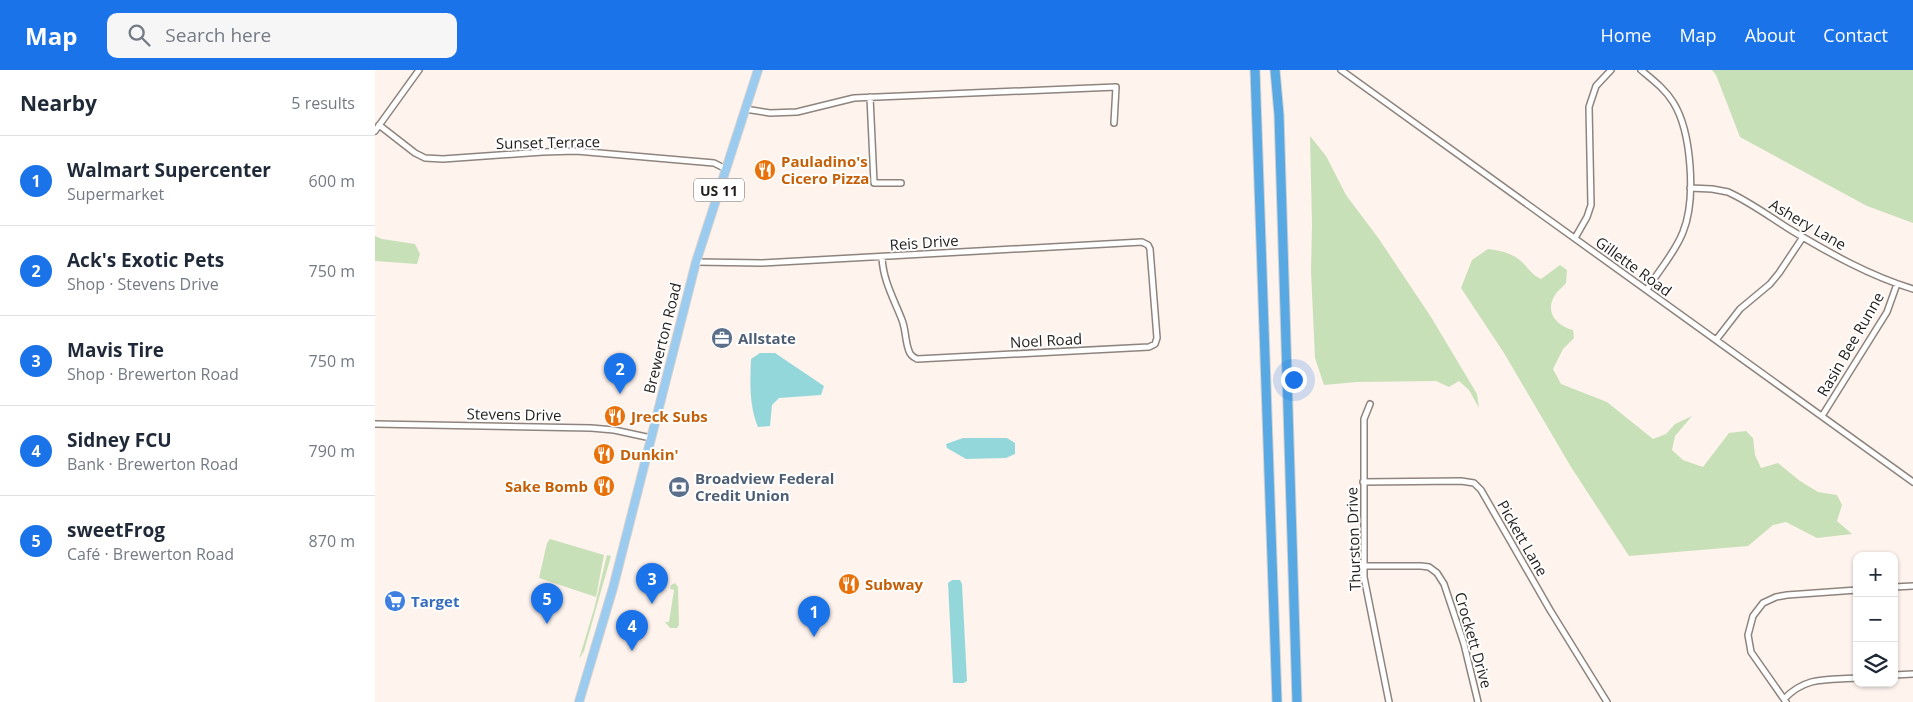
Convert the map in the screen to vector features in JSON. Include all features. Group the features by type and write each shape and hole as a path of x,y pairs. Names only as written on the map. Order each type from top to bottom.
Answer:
{"highway":[{"path":"1255,70 1277,702"},
{"path":"1275,70 1279,135 1297,702"}],"main road":[{"name":"Brewerton Road","path":"579,702 613,588 696,262 758,70"}],"street":[{"path":"375,131 419,70"},
{"name":"Gillette Road","path":"1341,70 1913,482"},
{"path":"1575,238 1587,217 1591,205 1589,107 1592,94 1611,70"},
{"path":"1641,70 1666,93 1680,116 1687,144 1690,188 1688,216 1682,235 1647,290"},
{"path":"745,109 770,113 797,112 835,102 870,98 1116,87 1113,123"},
{"path":"870,98 874,183 901,183"},
{"name":"Sunset Terrace","path":"379,125 415,153 425,158 443,159 576,151 714,163 726,169"},
{"name":"Ashery Lane","path":"1690,188 1728,192 1858,267 1913,289"},
{"path":"1716,340 1740,309 1779,274 1803,237"},
{"name":"Reis Drive","path":"696,262 762,263 882,258 1139,242 1148,245 1151,249 1158,330"},
{"name":"Noel Road","path":"882,258 884,274 890,294 902,320 909,351 917,359 1149,346 1155,344 1158,330"},
{"name":"Rasin Bee Runne","path":"1822,416 1887,312 1897,284"},
{"name":"Thurston Drive","path":"1370,404 1365,419 1363,566 1368,604 1389,702"},
{"name":"Stevens Drive","path":"375,424 591,428 614,430 651,438"},
{"name":"Pickett Lane","path":"1363,482 1461,481 1474,483 1481,490 1550,610 1607,702"},
{"name":"Crockett Drive","path":"1363,566 1421,566 1429,567 1437,573 1445,584 1454,610 1478,702"},
{"path":"1898,587 1913,586"},
{"path":"1853,590 1776,597 1763,603 1753,616 1749,628 1749,647 1785,701 1792,691 1805,683 1853,678"},
{"path":"1898,675 1913,674"}],"green space":[{"path":"1712,70 1913,70 1913,223 1867,206 1740,137 1716,75"},
{"path":"1310,136 1326,156 1346,195 1379,239 1431,317 1477,394 1479,408 1469,390 1459,381 1449,387 1436,381 1357,382 1324,385 1315,358 1311,271"},
{"path":"375,236 382,239 415,244 420,254 417,264 375,261"},
{"path":"1488,249 1511,254 1541,279 1560,265 1567,270 1566,283 1555,295 1551,307 1557,322 1573,330 1574,338 1563,349 1553,369 1561,384 1607,402 1653,439 1666,434 1675,424 1692,416 1675,436 1672,450 1683,460 1703,467 1729,433 1746,431 1753,438 1755,455 1761,468 1778,463 1800,481 1818,492 1837,495 1842,505 1837,521 1852,534 1817,538 1786,522 1773,525 1748,546 1629,556 1571,467 1504,353 1461,288 1472,260"},
{"path":"550,539 604,555 596,597 539,578 547,543"},
{"path":"607,555 611,556 584,651 579,659 594,609"},
{"path":"675,583 678,587 679,625 677,628 670,628 665,622 669,622 674,590 670,589 671,585"}],"water":[{"path":"760,353 775,353 824,386 821,395 779,398 772,405 770,426 758,427 752,402 750,376 751,359"},
{"path":"963,438 1007,438 1015,443 1015,454 1006,458 966,459 947,448 946,444"},
{"path":"952,580 960,580 962,584 967,681 964,683 953,683 948,583"}],"place":[{"name":"Pauladino's Cicero Pizza","path":"765,170"},
{"name":"Allstate","path":"722,338"},
{"name":"Ack's Exotic Pets","path":"620,394"},
{"name":"Jreck Subs","path":"615,416"},
{"name":"Dunkin'","path":"604,454"},
{"name":"Sake Bomb","path":"604,486"},
{"name":"Broadview Federal Credit Union","path":"679,487"},
{"name":"Subway","path":"849,584"},
{"name":"Target","path":"395,601"},
{"name":"Mavis Tire","path":"652,604"},
{"name":"sweetFrog","path":"547,624"},
{"name":"Walmart Supercenter","path":"814,637"},
{"name":"Sidney FCU","path":"632,651"}]}
